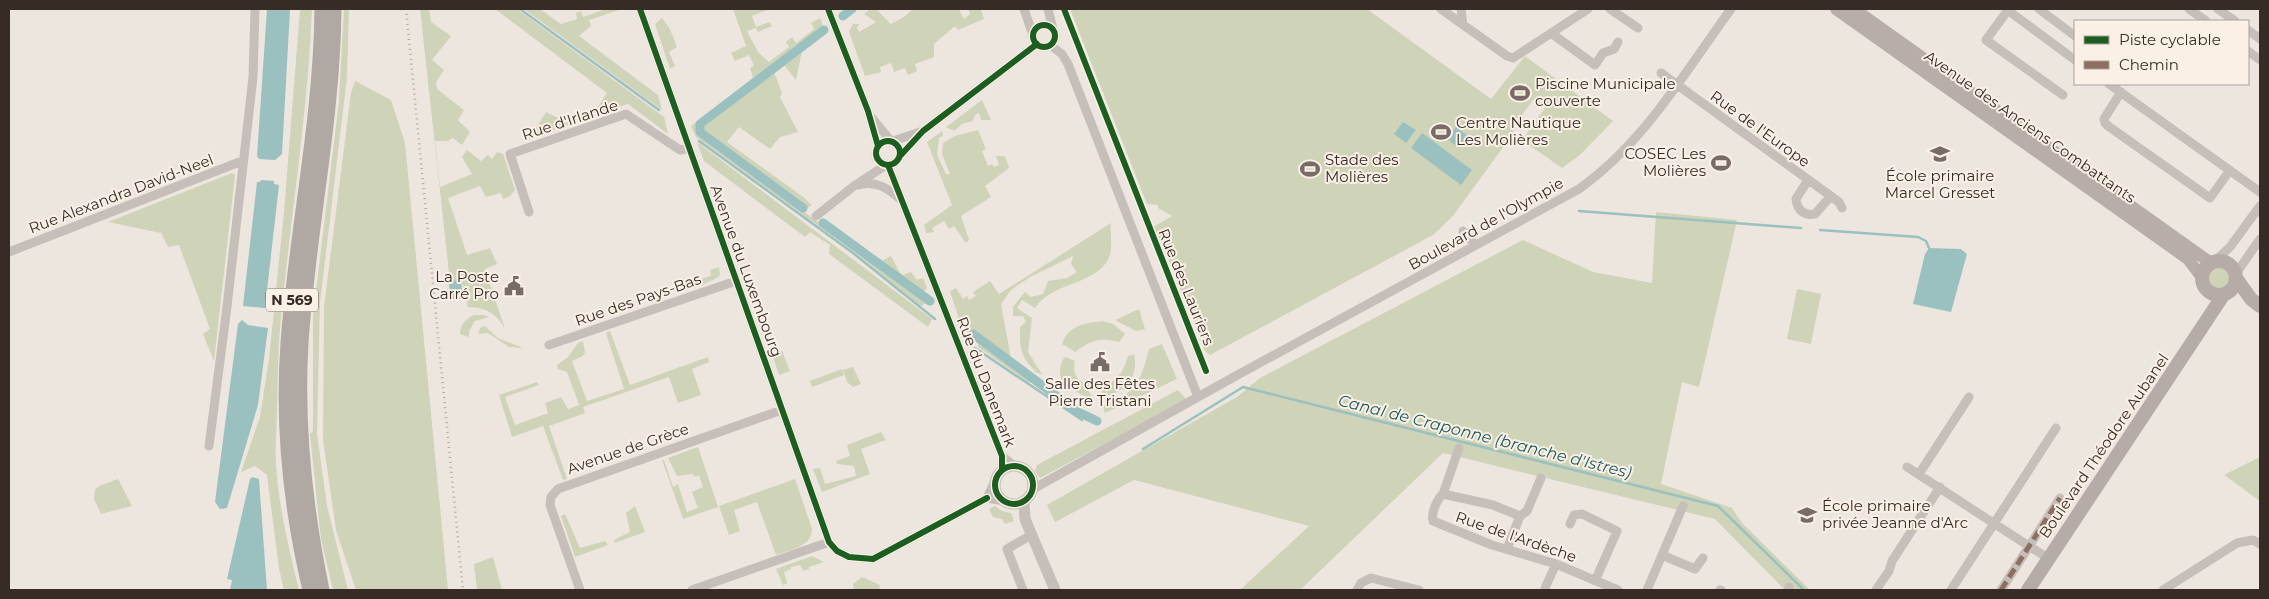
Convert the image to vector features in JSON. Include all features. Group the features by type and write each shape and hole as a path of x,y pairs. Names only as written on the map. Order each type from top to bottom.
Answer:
{"highway":[{"name":"N 569","path":"310,590 293,504 288,450 288,345 313,134 322,9"},
{"name":"N 569","path":"322,590 305,502 300,450 299,401 304,308 325,136 334,9"}],"main road":[{"name":"Avenue des Anciens Combattants","path":"1836,9 2188,259 2201,276"},
{"name":"Avenue des Anciens Combattants","path":"1854,9 2213,262"},
{"path":"2213,262 2226,262 2255,302 2226,294 2214,295 2207,291 2203,286 2201,276 2206,266 2213,262"},
{"path":"2226,294 2235,284 2236,277"},
{"path":"2207,291 2210,307 2207,320"},
{"name":"Boulevard Théodore Aubanel","path":"2028,590 2226,294"}],"street":[{"path":"209,446 228,307 242,161 253,77 255,9"},
{"name":"Avenue du Luxembourg","path":"640,9 829,542"},
{"path":"828,9 868,112 878,146 877,158 854,186"},
{"path":"1024,9 1037,44 1043,47 1050,45 1055,36 1048,9"},
{"path":"1441,9 1507,56 1513,58 1588,9"},
{"path":"1461,9 1463,25"},
{"path":"1610,9 1638,28"},
{"name":"Boulevard de l'Olympie","path":"1033,485 1046,482 1558,201 1597,175 1632,142 1730,9"},
{"path":"2063,95 1986,40 2007,9 2074,59"},
{"path":"2039,9 2074,35"},
{"path":"2189,9 2205,20"},
{"path":"2218,9 2234,20"},
{"path":"1033,35 1036,29 1043,25 1053,29"},
{"path":"2249,31 2260,39"},
{"path":"1551,33 1595,65 1603,53 1614,48 1618,42"},
{"path":"816,216 854,186 900,158 923,131 1037,44"},
{"name":"Rue des Lauriers","path":"1050,45 1062,54 1068,64 1198,397"},
{"path":"2249,52 2260,60"},
{"name":"Rue de l'Europe","path":"1661,73 1831,196 1839,202 1842,208"},
{"path":"2110,85 2260,192"},
{"path":"2121,92 2104,119 2105,123 2147,154 2210,198 2230,170"},
{"path":"868,112 900,149 895,182"},
{"name":"Rue d'Irlande","path":"529,212 510,154 626,114 680,150 689,148"},
{"path":"878,146 884,142 923,131"},
{"path":"877,158 887,165"},
{"name":"Rue Alexandra David-Neel","path":"9,252 242,161"},
{"name":"Rue du Danemark","path":"887,165 944,305 1002,456 1002,469"},
{"path":"1808,180 1796,199 1801,212 1810,215 1815,214 1831,196"},
{"path":"854,186 864,183 880,185 891,191 903,202"},
{"path":"2213,262 2230,247 2260,206"},
{"path":"1463,231 1475,245"},
{"path":"2236,277 2260,239"},
{"name":"Rue des Pays-Bas","path":"549,345 736,281"},
{"path":"1919,474 1969,397"},
{"name":"Avenue de Grèce","path":"580,590 550,505 551,497 558,489 782,410"},
{"path":"1951,590 2056,428"},
{"path":"1459,448 1443,494 1494,505 1520,516"},
{"name":"Rue du Danemark","path":"1002,456 1014,465"},
{"path":"692,590 829,542 837,551 849,558 872,559 987,498 1002,469 1014,465 1026,468 1030,473 1033,485 1024,502 1025,519 1054,590"},
{"path":"1907,466 2049,559"},
{"path":"1507,549 1520,516 1527,511 1541,478"},
{"path":"995,481 996,493 1025,519"},
{"path":"1876,590 1889,571 1892,561 1940,487"},
{"name":"Rue de l'Ardèche","path":"1443,494 1433,513 1433,520 1492,545 1556,564 1618,590"},
{"path":"987,498 1008,503 1024,502"},
{"path":"2001,590 2060,498"},
{"path":"1647,590 1682,506"},
{"path":"1570,524 1574,514 1582,514 1617,530 1595,581"},
{"path":"1023,590 1007,549 1031,535"},
{"path":"2163,590 2237,543 2253,540 2260,544"},
{"path":"1662,555 1696,569 1703,558"},
{"path":"1545,588 1556,564"},
{"path":"1357,590 1361,583 1371,578 1419,590"}],"green space":[{"path":"300,9 312,9 310,48 280,332 276,455 282,514 299,590 284,590 279,569 267,475 255,466 241,472 260,417 269,359 284,212"},
{"path":"344,9 349,9 347,77 320,303 317,434 327,506 348,590 333,590 321,539 310,434 313,431 313,316 339,101"},
{"path":"420,9 429,9 431,22 451,36 432,60 444,70 436,82 437,89 464,110 458,120 470,132 462,145 453,138 448,141 435,141 440,187 472,174 462,157 467,150 481,161 488,155 492,159 497,152 503,154 515,190 510,196 503,199 501,193 486,197 480,186 448,198 467,255 490,248 497,264 485,269 505,329 490,312 468,307 461,278 450,282"},
{"path":"495,9 517,9 664,117 668,134 628,104 599,113 597,108 607,93"},
{"path":"524,9 540,9 561,24 577,19 576,13 581,11 583,17 606,9 622,9 589,20 591,26 579,36 658,95 662,110"},
{"path":"733,9 770,9 752,16 756,27 770,22 772,26 758,32 756,28 747,31 758,52 769,62 789,47 786,42 792,37 796,43 814,29 811,23 820,18 824,28 700,123 699,133 926,303 921,306 853,251 696,137 691,126 753,78 750,68 754,66 749,55 735,61 731,53 746,46"},
{"path":"870,9 876,9 891,24 904,17 913,9 959,9 964,19 970,14 968,9 981,9 984,19 958,30 955,26 934,44 934,57 915,64 917,71 908,75 905,68 894,72 891,63 880,67 881,72 865,76 849,32 853,24 859,24 857,28 859,32 876,22 864,14"},
{"name":"Stade des Molières","path":"1070,9 1367,9 1491,99 1525,56 1613,121 1580,155 1562,168 1522,140 1545,108 1533,100 1519,119 1512,135 1453,216 1433,235 1210,355 1205,351 1164,247 1153,227 1172,216 1158,208 1158,205 1147,204"},
{"path":"662,18 670,29 677,47 669,52 675,66 670,69 655,24"},
{"path":"825,31 826,33 802,51 796,80 784,65 774,72 782,93 780,97 798,132 780,137 770,149 739,127 727,142 802,196 812,205 806,209 702,132 702,125"},
{"path":"355,81 391,100 405,143 448,590 356,590 336,530 323,440 324,307 351,93"},
{"path":"982,100 991,120 981,120 979,113 975,115 973,121 962,124 954,131 946,127"},
{"path":"546,112 570,124 529,139"},
{"path":"978,130 986,149 982,151 988,166 992,164 994,167 999,165 996,156 1005,156 1009,168 985,186 991,197 961,216 969,240 966,243 954,226 949,229 944,221 932,228 934,232 926,233 924,225 952,205 927,142 942,131 943,136 939,138 937,155 946,174 950,174 942,154 943,143 955,136"},
{"path":"697,142 932,319 928,327 829,254 830,245 810,232 805,237 704,161"},
{"path":"232,173 235,175 214,361 203,334 210,329 179,245 168,247 161,233 108,222"},
{"path":"1656,212 1737,220 1699,387 1682,382 1661,484 1732,508 1742,523 1810,590 1785,590 1715,519 1443,453 1300,590 1240,590 1309,526 1134,480 1055,522 1047,505 1237,397 1260,378 1523,240 1593,272 1652,283"},
{"path":"1111,223 1110,255 1103,267 1094,274 1052,293 1035,308 1022,300 1017,308 1032,318 1028,352 1042,374 1037,373 1024,357 1020,342 1020,327 1026,322 1023,316 1013,316 1013,307 1025,292 1031,297 1043,294 1048,281 1067,278 1077,272 1071,264 1073,256 1030,277 1011,290 1001,304 1011,359 1032,380 1029,383 978,347 978,344 964,328 967,323 966,320 959,319 950,291 956,288 963,299 967,296 969,300 976,296 973,292 990,281 999,294"},
{"path":"891,256 900,273 903,275 911,272 917,280 923,278 927,288 922,294 880,262"},
{"path":"719,267 720,275 717,278 700,286 698,280 711,276 710,270"},
{"path":"2219,268 2227,271 2230,279 2227,287 2219,290 2211,287 2208,279 2211,271"},
{"path":"1797,289 1821,294 1811,344 1787,339"},
{"path":"1139,309 1145,329 1136,331 1115,320"},
{"path":"474,315 489,317 475,321 469,331 469,337 460,334 464,322"},
{"path":"1103,321 1113,324 1125,334 1119,342 1106,339 1096,341 1075,352 1062,344 1068,333 1078,326"},
{"path":"485,326 498,338 523,348 509,347 488,333 478,334 480,328"},
{"path":"610,331 630,385 708,357 709,362 692,369 701,395 678,403 669,377 583,407 585,413 549,426 567,479 563,480 543,426 512,437 499,395 537,382 539,385 505,397 515,425 548,413 545,403 561,397 568,409 579,405 567,372 558,369 557,365 568,357 578,343 583,341 585,352 583,356 572,361 587,401 624,389 606,333"},
{"path":"1162,344 1177,379 1105,413 1103,406 1124,396 1136,385 1149,349"},
{"path":"782,351 790,371 779,375 772,354"},
{"path":"1134,354 1134,369 1129,382 1118,391 1103,396 1100,386 1111,382 1119,376 1128,356"},
{"path":"1065,357 1075,361 1074,369 1076,376 1089,385 1089,392 1092,396 1086,397 1062,384 1060,367"},
{"path":"853,367 861,384 853,387 847,382 843,370"},
{"path":"842,369 844,375 812,387 810,381"},
{"path":"1178,390 1187,400 1040,478 1035,471 1037,465"},
{"path":"881,432 886,440 861,449 870,474 822,492 813,469 820,468 825,484 856,476 854,466 837,464 836,461 850,456 847,445"},
{"path":"698,447 718,507 683,519 662,460 664,460 673,487 678,484 687,512 698,508 692,492 703,487 699,475 695,477 693,474 677,476 668,458"},
{"path":"2260,457 2260,501 2224,475"},
{"path":"118,479 132,506 101,514 94,499 95,490 99,486"},
{"path":"795,479 812,529 811,535 805,544 776,555 757,502 734,510 740,531 729,535 719,506"},
{"path":"635,506 645,532 614,543 614,540 630,532 626,513"},
{"path":"995,506 1002,511 1011,513 1014,521 1005,524 1002,519 993,517 989,509"},
{"path":"565,514 580,548 605,541 608,545 575,557 561,516"},
{"path":"812,556 824,562 803,571 800,565 791,567 791,569 784,572 787,583 783,585 776,569"},
{"path":"493,557 502,590 477,590 474,564"},
{"path":"862,577 880,585 879,590 854,590 853,584"}],"water":[{"path":"267,9 290,10 282,154 275,160 259,159 257,156"},
{"path":"1403,122 1416,130 1406,143 1394,134"},
{"path":"1456,127 1468,136 1459,148 1447,139"},
{"path":"1422,133 1472,170 1461,185 1411,148"},
{"path":"261,180 274,181 274,184 279,185 265,308 243,306 257,182"},
{"path":"1929,248 1961,249 1967,254 1951,312 1913,304 1925,254"},
{"path":"458,279 461,280 463,299 450,299 449,283"},
{"path":"242,320 248,325 268,328 258,405 227,508 220,509 215,502 238,324"},
{"path":"252,477 259,479 267,590 230,590 232,580 227,579"}],"waterway":[{"name":"Canal de Craponne (branche d'Istres)","path":"520,9 659,110"},
{"path":"843,16 852,9"},
{"path":"803,208 700,132 700,124 824,30"},
{"name":"Canal de Craponne (branche d'Istres)","path":"699,141 853,253 935,319"},
{"path":"1579,211 1801,228"},
{"path":"823,223 930,301"},
{"path":"1820,230 1918,237 1926,241 1929,248"},
{"path":"973,334 1078,412 1097,421"},
{"name":"Canal de Craponne (branche d'Istres)","path":"975,348 1082,420"},
{"name":"Canal de Craponne (branche d'Istres)","path":"1143,449 1243,387 1718,506 1804,590"}],"railway":[{"path":"406,9 463,590"}],"marked path":[{"path":"2001,590 2060,498"}],"cycle path":[{"path":"640,9 829,542 837,551 849,557 873,559 987,498"},
{"path":"828,9 868,111 878,146"},
{"path":"1064,9 1206,371"},
{"path":"1044,25 1052,28 1055,36 1052,44 1044,47 1036,44 1033,36 1036,28 1044,25"},
{"path":"900,156 923,131 1037,44"},
{"path":"888,141 897,144 900,153 897,162 888,165 879,162 876,153 879,144 888,141"},
{"path":"888,165 1002,456 1002,469"},
{"path":"1014,466 1028,471 1033,485 1028,499 1014,504 1000,499 995,485 1000,471 1014,466"}],"place":[{"name":"Piscine Municipale couverte","path":"1520,93"},
{"name":"Centre Nautique Les Molières","path":"1441,132"},
{"name":"École primaire Marcel Gresset","path":"1940,154"},
{"name":"COSEC Les Molières","path":"1721,163"},
{"name":"Stade des Molières","path":"1310,169"},
{"name":"La Poste Carré Pro","path":"514,286"},
{"name":"Salle des Fêtes Pierre Tristani","path":"1100,362"},
{"name":"École primaire privée Jeanne d'Arc","path":"1807,515"}]}
